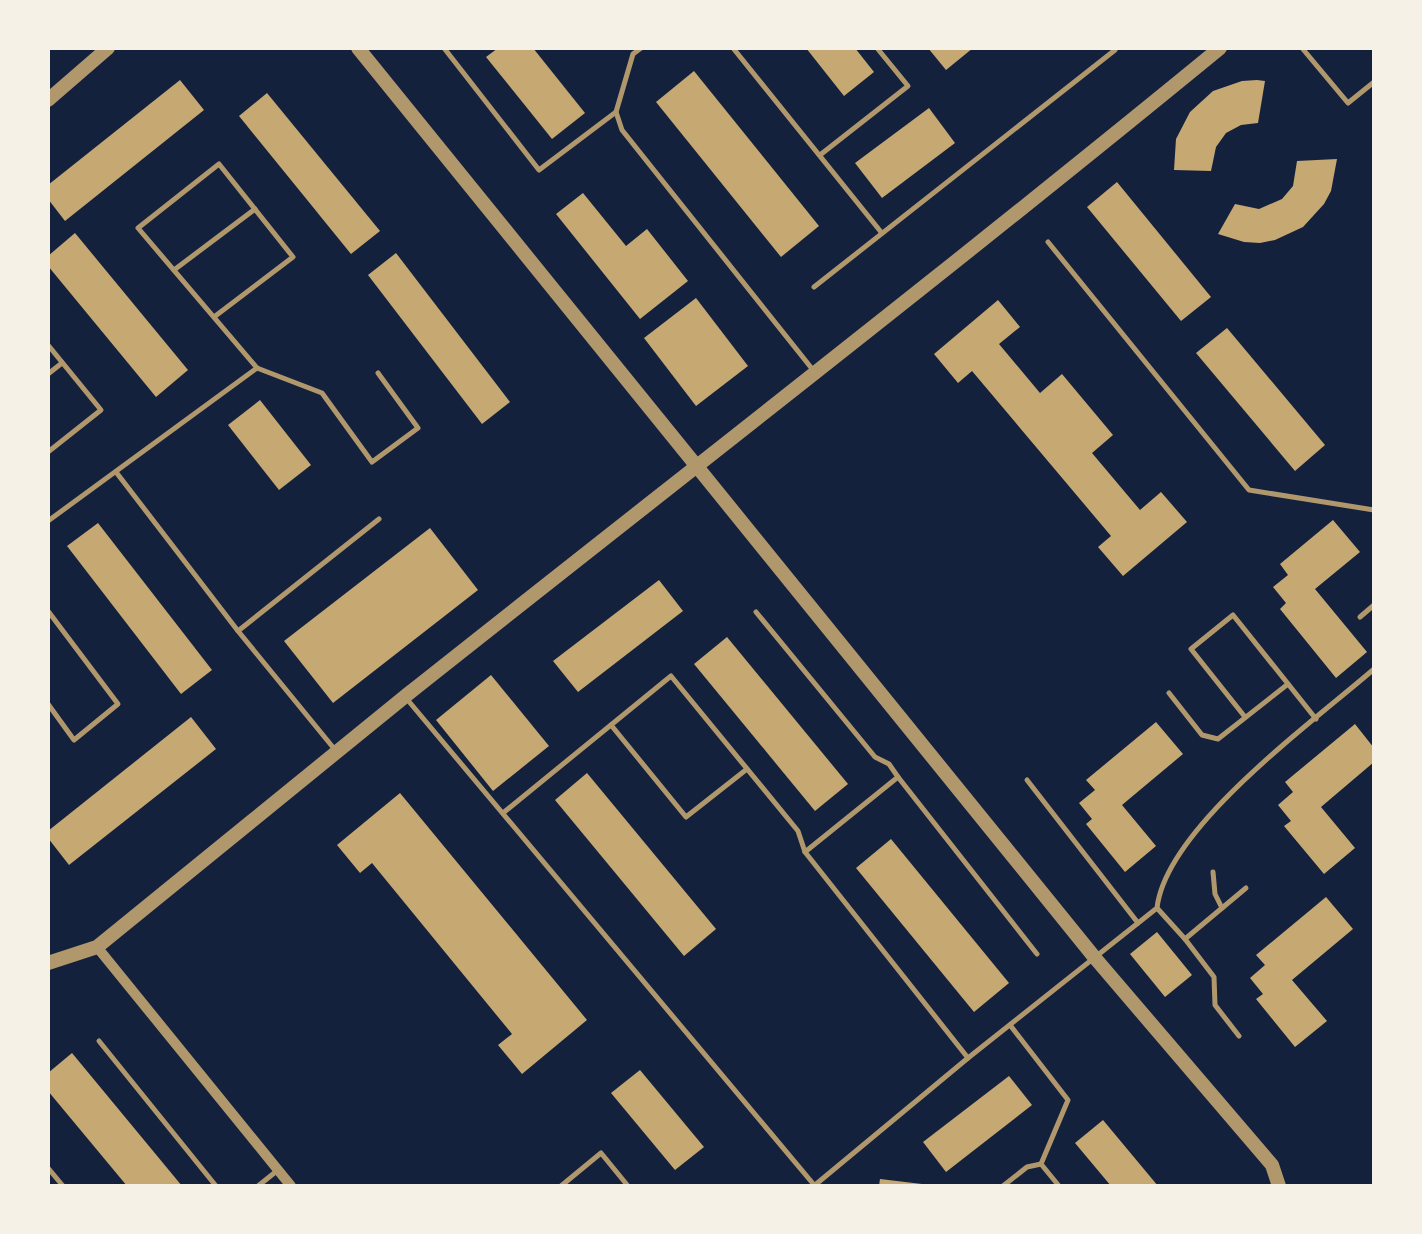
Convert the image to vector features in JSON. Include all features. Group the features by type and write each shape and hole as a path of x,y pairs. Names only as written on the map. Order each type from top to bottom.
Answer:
{"street":[{"path":"48,100 108,48"},
{"path":"358,48 1095,958 1272,1166 1279,1186"},
{"path":"48,963 96,947 405,697 974,249 1220,48"},
{"path":"96,947 291,1186"}],"lane":[{"path":"444,48 539,170 616,112"},
{"path":"641,48 634,54 616,112 622,130 815,372"},
{"path":"733,48 882,233"},
{"path":"820,156 908,86 877,48"},
{"path":"814,287 1113,48"},
{"path":"1302,48 1348,103 1374,82"},
{"path":"214,317 293,257 220,164 138,228 257,368 322,393 372,462 418,428 378,374"},
{"path":"174,270 255,210"},
{"path":"1048,242 1249,490 1374,510"},
{"path":"48,345 101,410 48,452"},
{"path":"48,374 62,363"},
{"path":"49,519 257,368"},
{"path":"116,472 338,754"},
{"path":"238,631 380,519"},
{"path":"1360,617 1374,605"},
{"path":"48,611 118,704 74,740 48,704"},
{"path":"756,612 875,757 889,764 1037,954"},
{"path":"1245,718 1192,648 1233,615 1316,719"},
{"path":"405,697 815,1186 1156,908 1159,888 1182,847 1222,800 1373,674"},
{"path":"503,812 671,676 798,831 804,852 968,1058"},
{"path":"1169,693 1202,735 1218,739 1288,684"},
{"path":"610,724 686,817 747,769"},
{"path":"804,852 898,776"},
{"path":"1027,780 1138,922"},
{"path":"1213,872 1215,894 1222,908"},
{"path":"1185,939 1246,888"},
{"path":"1156,908 1214,977 1215,1005 1240,1036"},
{"path":"1010,1026 1068,1100 1041,1164"},
{"path":"99,1041 216,1186"},
{"path":"561,1186 601,1153 628,1186"},
{"path":"1002,1186 1027,1167 1041,1164"},
{"path":"1041,1164 1060,1186"},
{"path":"48,1168 59,1185"},
{"path":"258,1186 278,1170"}],"building":[{"path":"498,48 533,48 585,113 552,139 486,57"},
{"path":"806,48 855,48 874,72 844,96"},
{"path":"928,48 973,48 946,70"},
{"path":"694,71 819,226 781,257 656,102"},
{"path":"180,80 204,110 65,221 48,199 48,185"},
{"path":"1265,81 1258,123 1241,125 1226,133 1216,147 1211,171 1174,170 1176,139 1190,112 1213,91"},
{"path":"267,93 380,231 351,254 239,116"},
{"path":"929,108 955,143 882,198 855,163"},
{"path":"1337,159 1331,191 1303,227 1260,243 1218,234 1235,204 1259,209 1282,199 1293,186 1297,161"},
{"path":"1117,182 1211,297 1181,321 1087,207"},
{"path":"583,193 626,246 647,229 688,281 640,319 556,214"},
{"path":"75,233 188,370 156,397 48,266 48,256"},
{"path":"396,253 510,402 482,424 368,275"},
{"path":"696,298 748,366 696,406 644,338"},
{"path":"998,300 1020,327 999,344 1040,393 1062,374 1113,435 1092,453 1140,510 1161,492 1187,522 1123,576 1098,547 1111,536 972,371 958,383 934,354"},
{"path":"1227,328 1325,445 1295,471 1196,353"},
{"path":"260,400 311,465 279,490 228,425"},
{"path":"1333,520 1360,552 1315,589 1367,652 1336,678 1280,609 1286,603 1273,587 1288,575 1280,564"},
{"path":"98,523 212,670 181,694 67,546"},
{"path":"430,528 478,590 333,703 284,641"},
{"path":"659,580 683,611 578,692 553,661"},
{"path":"727,637 848,784 815,811 694,664"},
{"path":"491,675 549,746 493,791 436,720"},
{"path":"191,717 216,749 69,865 48,838 48,831"},
{"path":"1156,722 1183,754 1122,805 1156,846 1125,872 1086,824 1092,819 1079,803 1095,790 1086,780"},
{"path":"1355,724 1374,748 1374,762 1321,807 1355,848 1324,874 1284,826 1291,821 1278,805 1293,792 1285,782"},
{"path":"587,773 716,929 684,956 555,800"},
{"path":"400,793 587,1020 522,1074 498,1045 512,1034 372,863 360,873 337,845"},
{"path":"891,839 1009,983 974,1012 856,868"},
{"path":"1326,897 1353,929 1292,980 1327,1021 1295,1047 1256,999 1263,994 1250,978 1265,965 1256,955"},
{"path":"1157,932 1192,975 1165,997 1130,954"},
{"path":"72,1053 182,1186 127,1186 48,1091 48,1073"},
{"path":"640,1070 704,1147 675,1170 611,1093"},
{"path":"1009,1076 1032,1105 946,1172 923,1142"},
{"path":"1103,1120 1158,1186 1111,1186 1075,1143"},
{"path":"880,1179 922,1184 922,1186 879,1186"}]}
